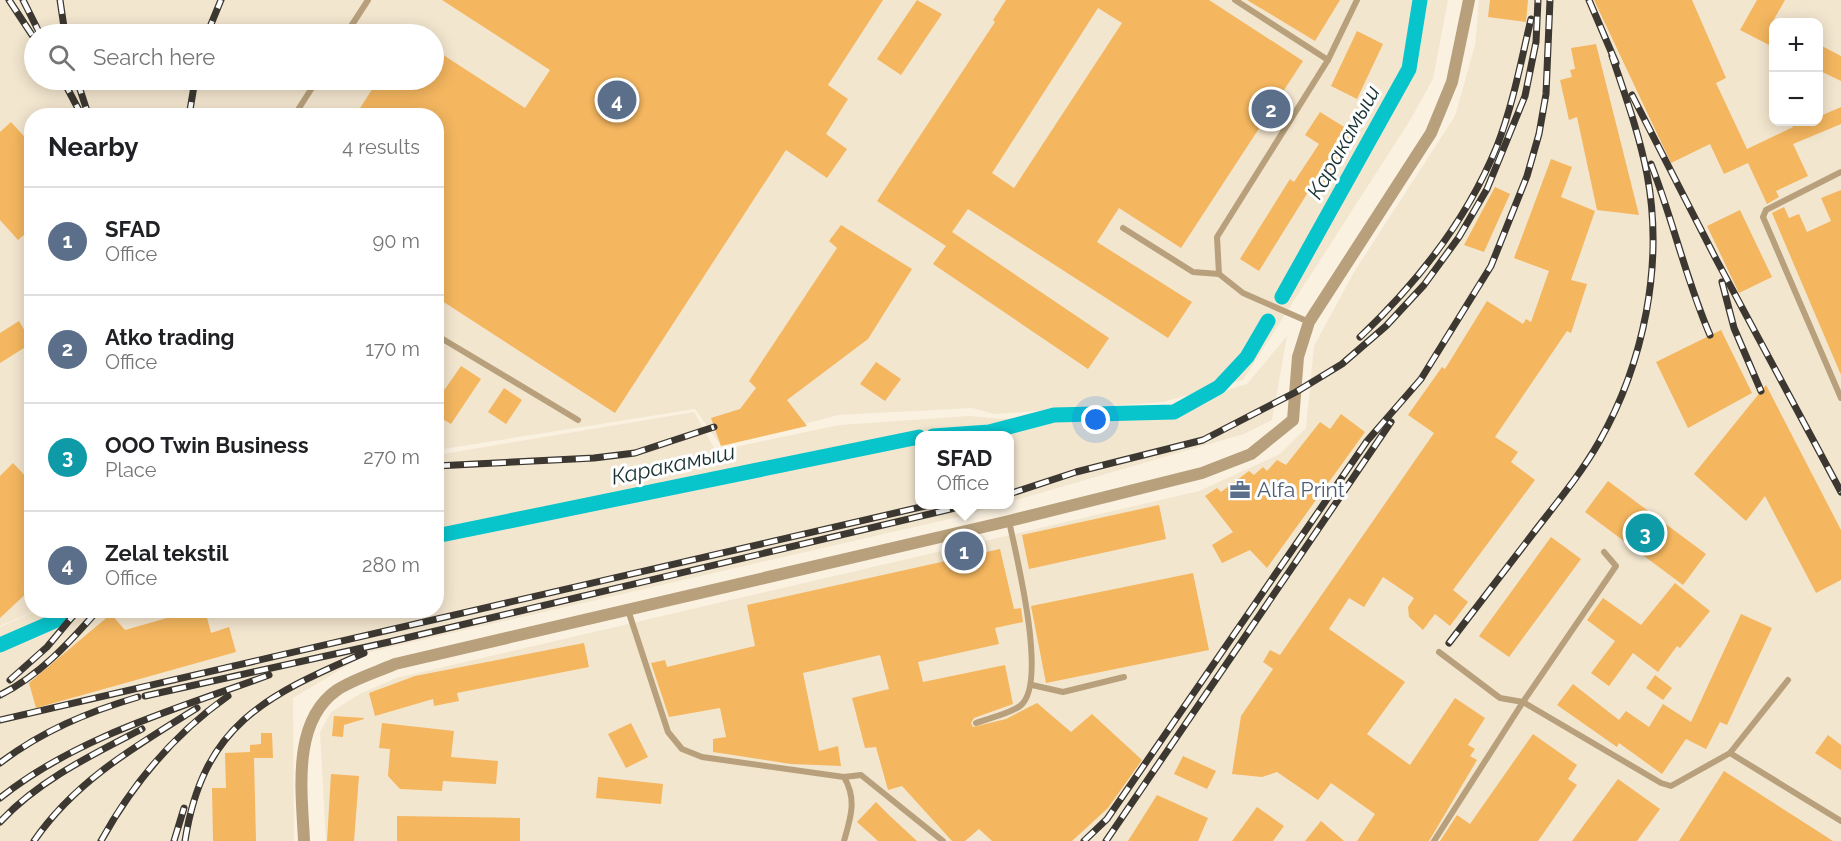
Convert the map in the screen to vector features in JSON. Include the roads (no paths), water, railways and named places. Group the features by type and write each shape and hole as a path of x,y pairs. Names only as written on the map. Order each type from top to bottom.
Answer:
{"street":[{"path":"304,841 303,752 318,708 337,690 396,664 1009,521 1202,473 1251,454 1293,420 1298,357 1309,322 1431,133 1452,82 1469,0"}],"lane":[{"path":"352,24 368,0"},
{"path":"1235,0 1328,60"},
{"path":"1219,274 1217,237 1328,60 1357,0"},
{"path":"299,108 311,90"},
{"path":"1841,172 1766,210 1763,217 1841,398"},
{"path":"1123,228 1193,272 1219,274 1243,293 1309,322"},
{"path":"444,340 578,420"},
{"path":"976,723 1021,706 1032,685 1032,653 1009,521"},
{"path":"1434,841 1523,702 1616,566 1604,552"},
{"path":"628,610 668,732 682,749 702,757 844,777 861,775 944,841"},
{"path":"1439,652 1500,698 1523,702 1661,783 1671,786 1730,753 1788,680"},
{"path":"1032,685 1063,692 1124,677"},
{"path":"1730,753 1841,821"},
{"path":"844,777 852,791 852,813 844,841"}],"waterway":[{"name":"Каракамыш","path":"1282,297 1409,69 1420,0"},
{"name":"Каракамыш","path":"993,431 1054,415 1174,412 1219,387 1247,357 1268,321"},
{"name":"Каракамыш","path":"444,534 915,438"},
{"name":"Каракамыш","path":"0,645 62,618"}],"railway":[{"path":"9,0 25,24"},
{"path":"23,0 35,24"},
{"path":"60,0 64,24"},
{"path":"211,24 221,0"},
{"path":"1014,492 1076,472 1203,440 1296,392 1342,364 1386,326 1424,285 1459,237 1487,189 1525,96 1536,42 1538,0"},
{"path":"1084,841 1107,819 1367,441 1421,379 1491,266 1527,176 1539,134 1546,94 1550,0"},
{"path":"1589,0 1616,63"},
{"path":"1360,337 1401,295 1439,249 1485,173 1508,115 1531,19"},
{"path":"1449,643 1570,486 1592,453 1615,411 1638,346 1651,278 1652,208 1640,144 1612,56"},
{"path":"68,90 78,108"},
{"path":"80,90 86,108"},
{"path":"190,108 193,90"},
{"path":"1632,95 1716,259 1841,492"},
{"path":"1651,164 1710,335"},
{"path":"1722,282 1734,328 1761,391"},
{"path":"1106,841 1391,422"},
{"path":"444,466 594,458 635,453 714,427"},
{"path":"444,617 915,508"},
{"path":"145,696 389,642 951,509"},
{"path":"10,680 47,647 71,618"},
{"path":"0,695 40,668 65,646 91,618"},
{"path":"0,720 441,618"},
{"path":"185,841 194,801 207,769 223,742 244,720 269,701 297,684 364,653"},
{"path":"0,798 30,776 95,741 129,726 269,675"},
{"path":"101,841 127,799 156,761 190,727 228,696"},
{"path":"0,763 49,732 101,709 138,697"},
{"path":"34,841 68,800 108,766 197,708"},
{"path":"0,822 15,807 49,781 142,729"},
{"path":"174,841 184,808"}],"place":[{"name":"Zelal tekstil","path":"617,100"},
{"name":"Atko trading","path":"1271,109"},
{"name":"Alfa Print","path":"1240,490"},
{"name":"ООО Twin Business","path":"1645,533"},
{"name":"SFAD","path":"964,551"}]}
